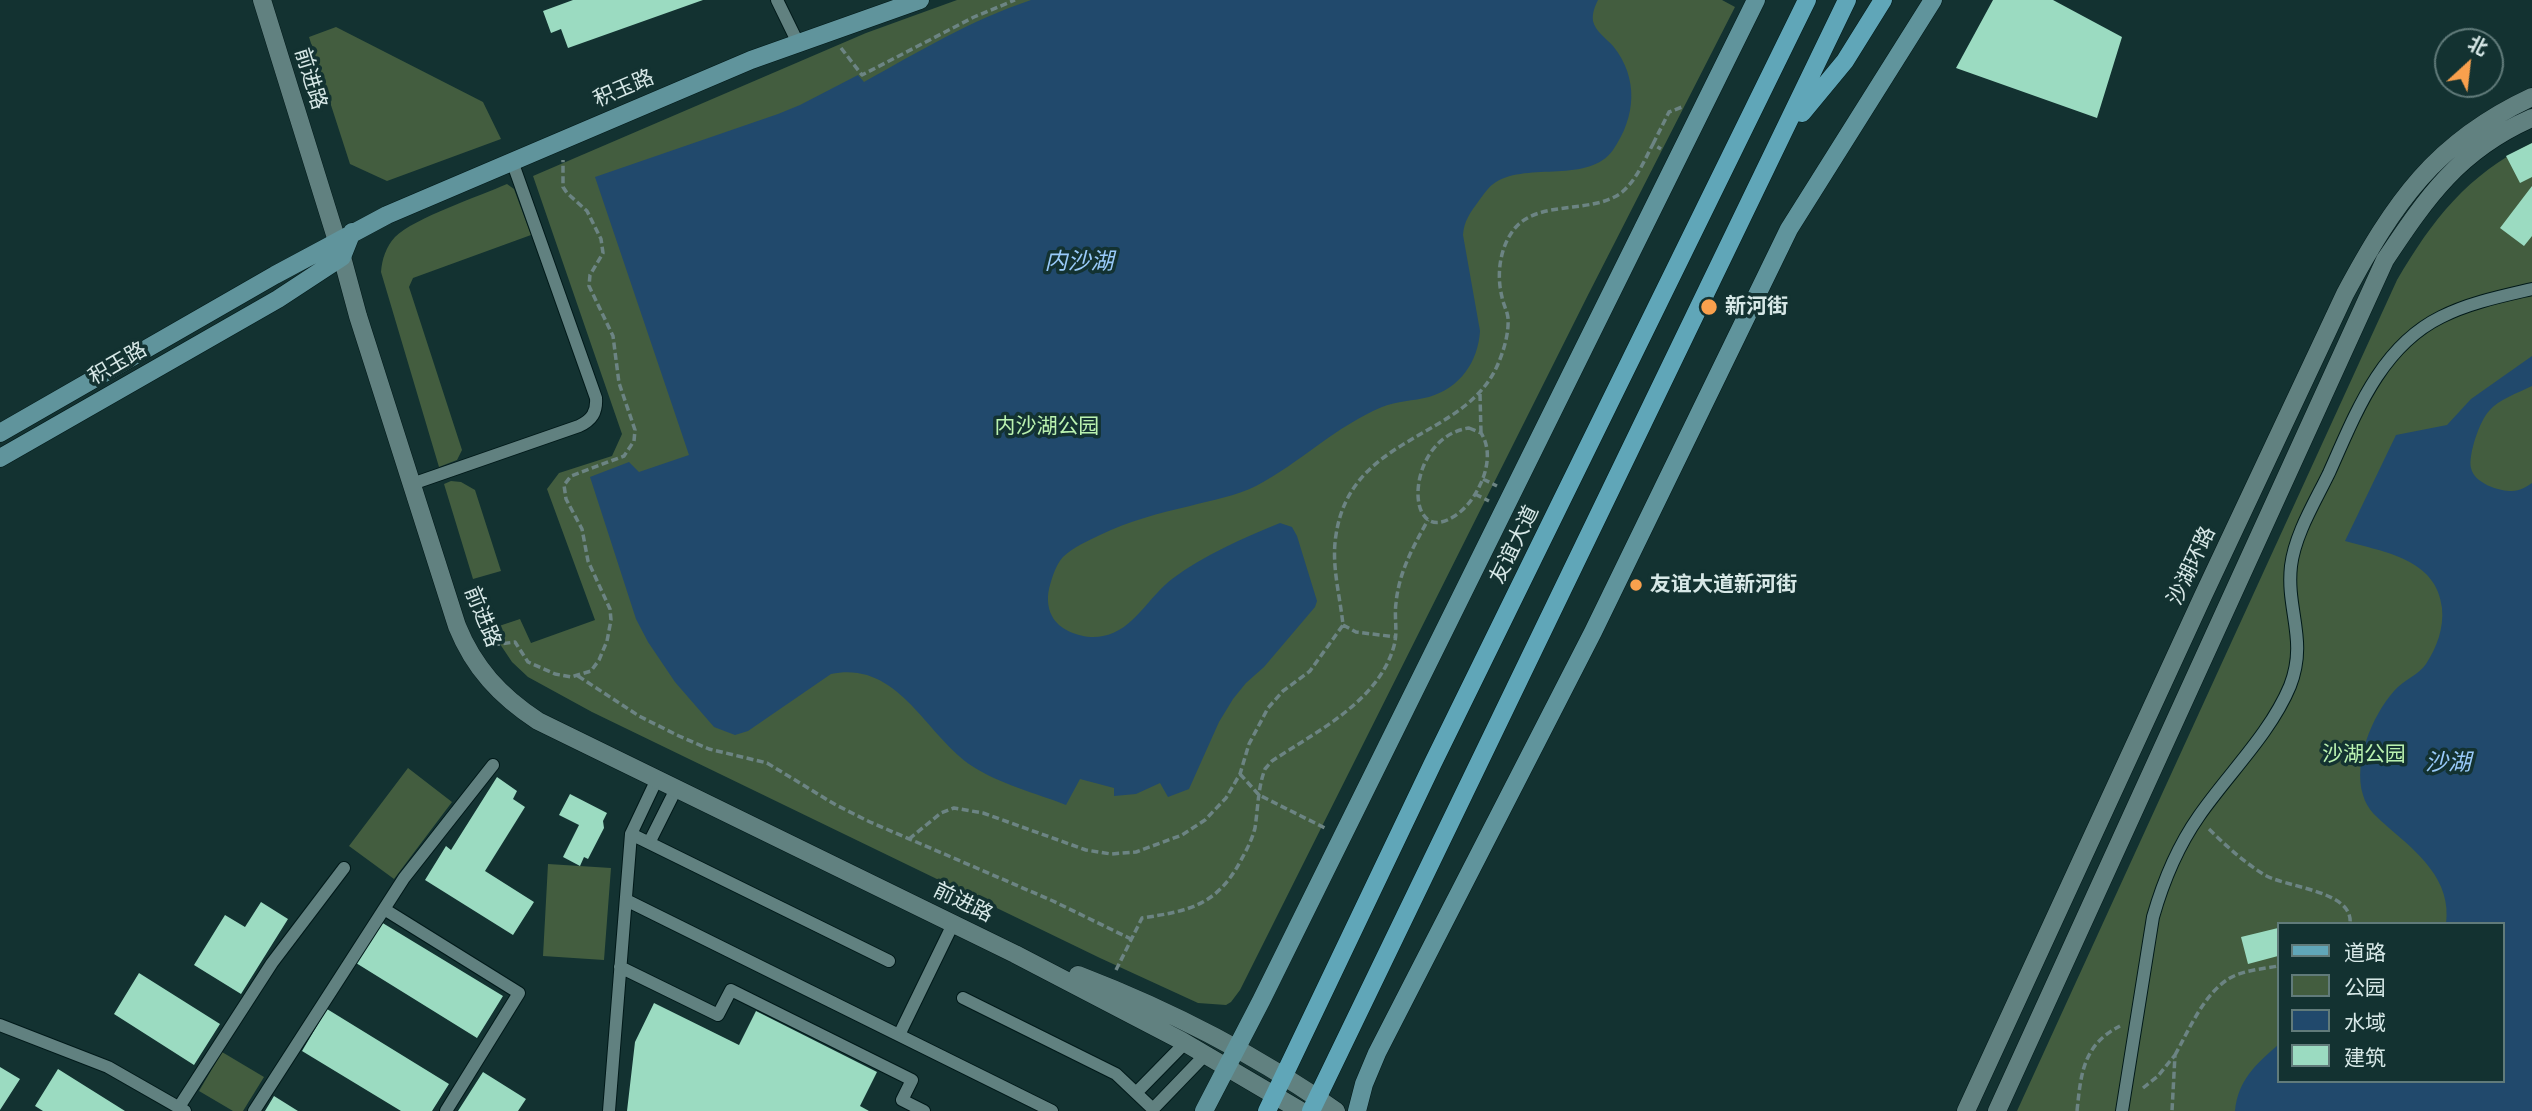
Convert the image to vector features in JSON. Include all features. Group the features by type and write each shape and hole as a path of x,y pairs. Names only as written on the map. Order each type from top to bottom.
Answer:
{"main road":[{"name":"积玉路","path":"0,458 278,299 339,249 352,232 418,200 751,60 920,0"},
{"path":"1204,1111 1756,0"},
{"name":"友谊大道","path":"1271,1103 1444,740 1807,0"},
{"path":"1314,1104 1847,0"},
{"path":"1784,135 1845,61 1883,0"},
{"path":"1357,1111 1364,1084 1377,1053 1593,632 1789,229 1933,0"},
{"name":"积玉路","path":"0,433 339,249"}],"street":[{"name":"前进路","path":"262,0 358,316 457,626 466,648 484,676 506,698 538,721 1015,954 1206,1054 1227,1067 1271,1103 1301,1111"},
{"name":"沙湖环路","path":"1966,1111 2215,570 2345,294 2369,249 2403,197 2440,158 2483,124 2532,97"},
{"path":"1997,1111 2385,260 2417,210 2460,163 2532,118"},
{"name":"前进路","path":"1015,954 1112,989 1237,1048 1284,1077 1314,1104 1336,1111"}],"lane":[{"path":"777,0 798,43"},
{"path":"411,484 579,426 592,418 596,410 596,398 512,161"},
{"path":"2122,1107 2152,917 2161,889 2198,818 2264,729 2288,689 2296,669 2299,648 2290,584 2296,544 2369,389 2405,341 2441,317 2488,300 2532,289"},
{"path":"254,1111 404,878 493,765"},
{"path":"609,1111 631,834 657,779"},
{"path":"649,843 676,789"},
{"path":"631,834 889,961"},
{"path":"0,1025 108,1067 183,1109 272,963 344,867"},
{"path":"626,900 1052,1111"},
{"path":"384,908 519,993 446,1111"},
{"path":"899,1035 953,924"},
{"path":"620,967 719,1015 731,990 912,1080 902,1100 924,1111"},
{"path":"962,998 1116,1074 1140,1102 1153,1109 1206,1054"},
{"path":"1140,1102 1185,1043"}],"path":[{"path":"832,31 836,41 862,75 974,17 1015,0"},
{"path":"909,839 941,813 954,807 983,813 1086,850 1111,854 1136,852 1182,835 1205,820 1226,798 1240,774 1249,744 1268,708 1283,691 1310,671 1343,625 1334,551 1339,517 1353,489 1385,455 1454,414 1480,394 1498,364 1505,345 1508,318 1500,287 1500,263 1511,234 1523,221 1538,214 1597,203 1618,195 1633,181 1669,112 1690,104"},
{"path":"1653,144 1666,151"},
{"path":"493,645 515,642 528,662 555,674 579,676 591,671 595,666 604,650 611,620 605,596 588,561 582,530 566,499 564,485 571,476 624,456 634,441 635,430 619,383 613,336 589,286 590,275 603,253 601,239 587,211 564,187 565,166 561,155"},
{"path":"1480,394 1481,433 1487,451 1483,479 1465,508 1449,520 1439,523 1428,520 1420,508 1416,494 1421,472 1430,454 1443,439 1455,431 1469,428 1481,433"},
{"path":"1483,479 1499,487"},
{"path":"1475,494 1491,502"},
{"path":"1115,972 1142,918 1172,914 1196,906 1211,899 1227,883 1251,841 1262,776 1272,761 1348,711 1385,664 1396,637 1395,606 1400,577 1428,520"},
{"path":"1343,625 1356,632 1396,637"},
{"path":"579,676 639,716 679,736 709,749 766,763 836,805 1053,901 1131,939"},
{"path":"1240,774 1259,795 1329,830"},
{"path":"2198,818 2241,858 2265,875 2280,883 2322,893 2342,903 2350,914 2350,922"},
{"path":"2122,1107 2158,1076 2175,1055 2209,999 2228,979 2276,965"},
{"path":"2077,1111 2085,1063 2094,1045 2109,1032 2138,1017"},
{"path":"2172,1111 2175,1055"}],"green space":[{"name":"内沙湖","path":"957,0 1722,0 1735,7 1240,990 1226,1005 1198,1003 1100,958 592,712 528,677 512,662 490,629 520,619 531,643 595,620 547,489 559,473 612,456 622,434 533,176 866,33"},
{"path":"336,27 483,102 501,139 387,181 350,164 309,37"},
{"name":"沙湖公园","path":"2532,143 2532,1111 2017,1111 2397,280 2438,218 2470,184"},
{"path":"507,184 514,189 531,235 413,278 409,287 462,450 457,460 439,467 381,272 382,262 389,245 404,230 432,215"},
{"path":"451,481 461,482 475,490 501,571 473,579 444,484"},
{"path":"408,768 452,802 394,879 349,846"},
{"path":"548,864 611,868 604,960 543,956"},
{"path":"222,1052 264,1077 243,1111 233,1111 199,1091"}],"water":[{"name":"内沙湖","path":"1031,0 1598,0 1593,12 1594,25 1621,58 1630,84 1630,111 1626,124 1613,150 1602,160 1589,167 1574,170 1509,176 1491,186 1470,214 1463,235 1480,331 1479,342 1471,363 1450,387 1429,397 1388,405 1365,415 1256,486 1122,526 1076,547 1058,563 1048,593 1052,616 1067,630 1082,636 1096,637 1114,633 1123,627 1172,579 1224,548 1280,523 1292,527 1297,536 1317,601 1315,607 1233,699 1219,722 1189,789 1168,797 1160,783 1136,794 1114,796 1114,788 1080,779 1066,805 1006,783 972,766 955,753 893,689 875,678 855,673 831,674 748,731 735,735 714,727 675,682 636,619 590,477 629,462 639,472 689,455 595,177 778,114 858,75 864,82 966,27"},
{"name":"沙湖","path":"2532,356 2532,386 2503,400 2489,411 2476,438 2471,455 2471,468 2482,482 2506,491 2515,491 2532,483 2532,1111 2235,1111 2240,1090 2249,1073 2276,1047 2276,1083 2504,1083 2504,922 2446,922 2444,894 2431,869 2370,809 2363,795 2361,782 2366,740 2378,713 2398,687 2423,668 2436,644 2442,615 2438,592 2430,578 2406,560 2345,541 2396,435 2447,425 2471,399"}],"building":[{"path":"573,0 703,0 568,48 561,29 551,33 543,11"},
{"path":"1993,0 2053,0 2122,37 2097,118 1956,68"},
{"path":"2532,143 2532,177 2520,183 2506,156"},
{"path":"2532,186 2532,236 2524,246 2500,228"},
{"path":"497,777 517,791 513,799 525,807 485,871 534,902 513,935 425,880 446,846 451,850"},
{"path":"570,794 607,813 603,821 604,828 588,859 584,857 580,866 563,857 579,825 559,815"},
{"path":"261,902 288,919 241,994 194,965 225,915 245,927"},
{"path":"381,922 503,996 477,1038 356,963"},
{"path":"2276,928 2276,957 2248,964 2241,937"},
{"path":"139,973 220,1024 194,1065 114,1014"},
{"path":"654,1003 739,1045 756,1011 877,1072 860,1106 869,1111 627,1111 635,1042"},
{"path":"327,1009 449,1084 432,1111 401,1111 302,1051"},
{"path":"0,1067 20,1079 0,1110"},
{"path":"58,1069 125,1111 43,1111 35,1106"},
{"path":"483,1072 526,1099 518,1111 458,1111"},
{"path":"274,1096 298,1111 265,1111"}],"place":[{"name":"新河街","path":"1709,307"},
{"name":"友谊大道新河街","path":"1636,585"}],"park label":[{"name":"内沙湖公园","path":"1047,427"}]}
